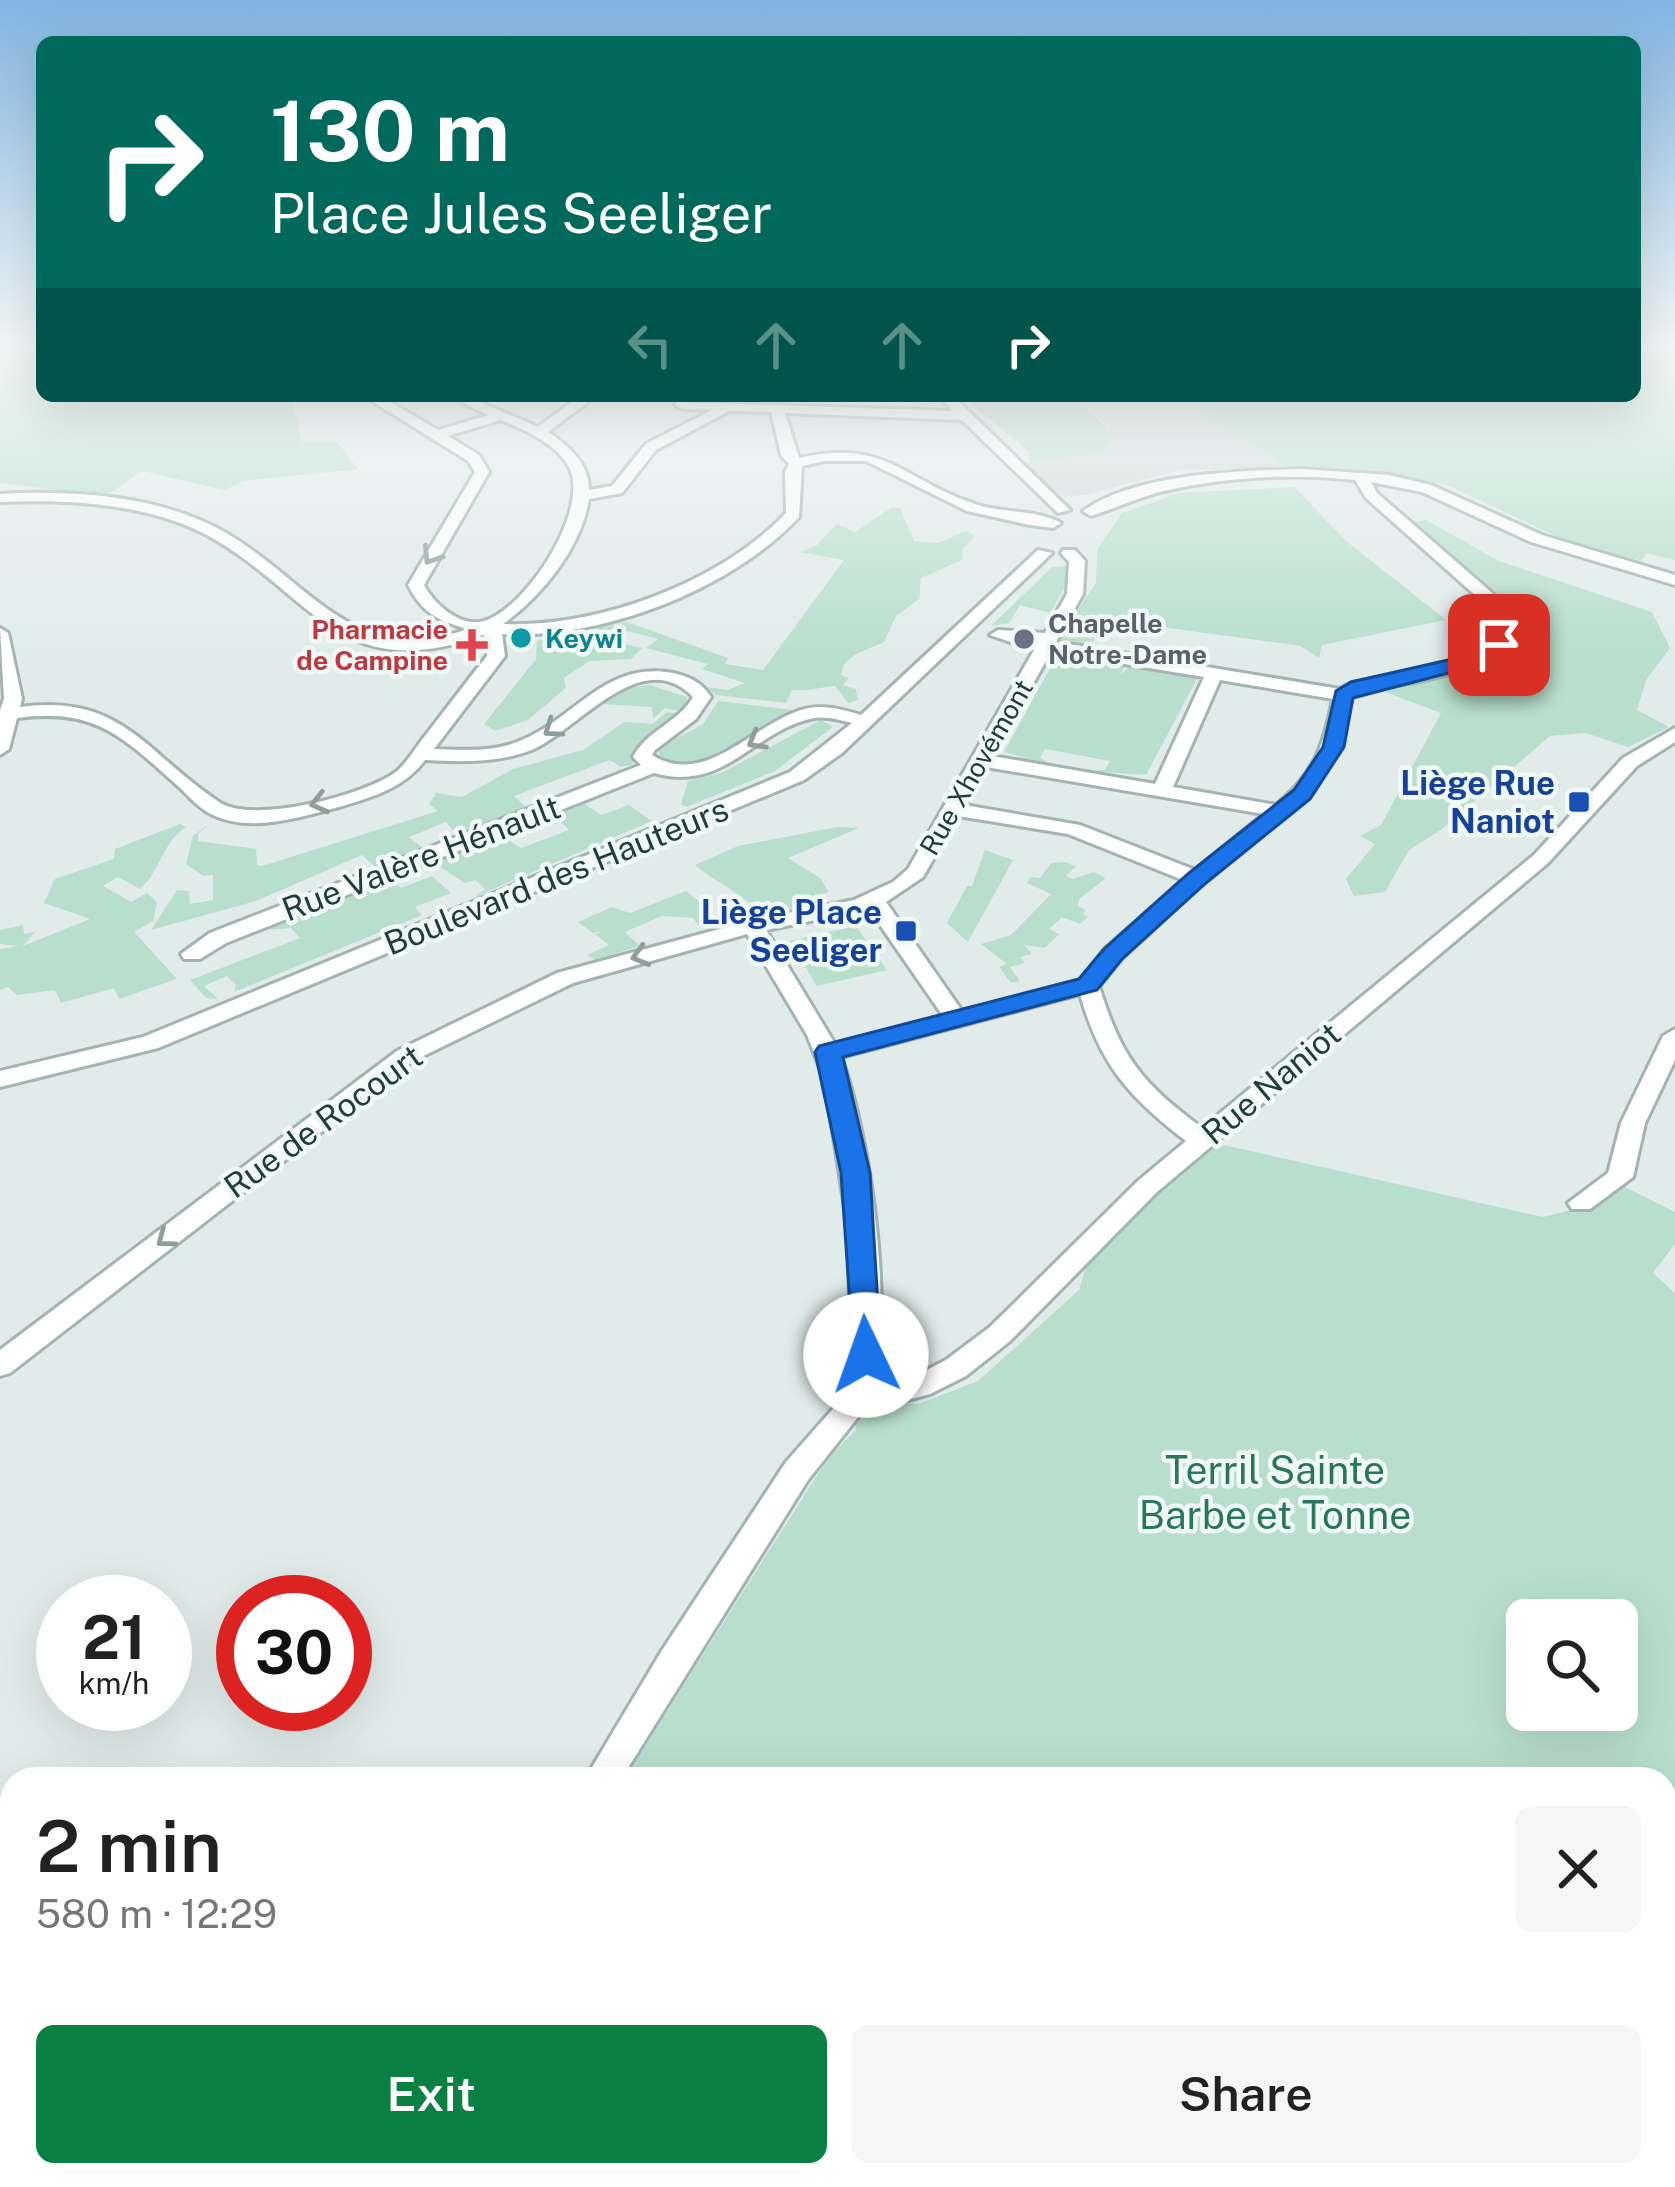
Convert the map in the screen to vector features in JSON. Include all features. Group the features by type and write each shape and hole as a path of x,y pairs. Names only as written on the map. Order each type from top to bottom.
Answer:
{"street":[{"path":"6,714 87,710 110,720 217,809 256,818 383,786 404,775 496,656 495,636 433,611 417,596 425,563 481,478 474,458 461,450"},
{"path":"484,628 565,547 586,495 572,458 561,450"},
{"path":"586,495 616,490 649,450"},
{"path":"787,450 796,463"},
{"path":"998,450 1058,517"},
{"path":"796,463 835,454 876,457 967,506 1058,517 1091,511 1136,491 1198,479 1362,479 1447,495 1573,552 1675,580"},
{"path":"0,498 114,506 184,519 243,553 336,630 365,641 424,644 484,628 591,623 626,613 757,547 794,514 792,472 796,463"},
{"path":"1048,644 1343,695 1358,686 1464,663 1499,645 1508,626 1500,610 1371,495 1362,479"},
{"path":"1058,517 1040,549 1044,553 1069,553 1092,520 1091,511"},
{"name":"Boulevard des Hauteurs","path":"0,1079 151,1043 813,766 1044,553"},
{"name":"Rue Xhovémont","path":"873,899 900,888 916,873 1048,644 1080,578 1077,561 1069,553"},
{"path":"964,628 992,634"},
{"path":"0,633 11,670 0,749"},
{"path":"1162,789 1214,674"},
{"path":"422,754 473,757 526,746 557,728 602,687 653,676 688,683 702,697 697,712 646,746 642,757 653,767 689,772 713,766 807,714 865,721"},
{"path":"829,1052 1088,985 1113,954 1197,878 1284,812 1318,776 1333,747 1343,695"},
{"name":"Rue Naniot","path":"854,1403 920,1386 956,1368 1055,1283 1095,1236 1202,1140 1541,859 1630,762 1675,734"},
{"path":"981,760 1284,812"},
{"name":"Rue Valère Hénault","path":"192,954 218,938 653,767"},
{"path":"952,809 1072,829 1197,878"},
{"path":"873,899 955,1017"},
{"name":"Rue de Rocourt","path":"0,1365 405,1055 566,978 753,926 873,899"},
{"path":"609,1767 665,1669 812,1449 854,1403 866,1355 856,1173 829,1052 753,926"},
{"path":"1088,985 1104,1041 1120,1070 1140,1094 1202,1140"},
{"path":"1581,1203 1620,1177 1633,1123 1675,1036"}],"shaded area":[{"path":"1262,450 1288,468 1179,470 1086,495 1059,496 1024,463 1103,452"}],"green space":[{"path":"0,450 343,450 358,469 244,481 224,490 142,471 106,496 0,483"},
{"path":"1027,450 1105,450 1030,462"},
{"path":"1262,450 1675,450 1675,560 1646,553 1641,561 1566,541 1450,486 1393,473 1288,468"},
{"path":"1294,487 1345,540 1446,620 1322,645 1319,658 1301,646 1117,621 1101,627 1091,646 1058,639 1096,583 1097,550 1122,513 1179,493"},
{"path":"891,508 900,508 914,541 938,543 966,531 975,536 963,548 962,560 921,578 919,599 896,616 884,642 846,662 841,675 849,678 842,685 856,689 858,700 848,703 835,686 792,690 786,703 716,695 706,687 728,690 745,683 702,669 708,664 646,648 658,639 623,630 606,640 642,648 631,659 589,661 564,678 566,688 528,720 495,731 484,724 536,659 537,641 627,622 728,658 725,664 763,670 844,560 800,552 817,545 837,524 855,532"},
{"path":"1426,520 1499,561 1652,612 1670,648 1646,680 1637,710 1669,727 1628,747 1586,733 1550,736 1442,829 1409,850 1385,892 1354,896 1346,879 1375,844 1360,836 1381,825 1441,713 1385,692 1475,668 1521,640 1515,608 1413,522"},
{"path":"1065,566 1069,580 1050,613 1020,605 1009,623 991,626 1052,567"},
{"path":"1081,656 1126,664 1120,675 1131,665 1197,679 1146,775 1088,771 1105,770 1110,761 1045,749 1040,758 1052,765 1004,752 1053,663"},
{"path":"650,685 687,697 687,713 665,708 653,719 652,707 603,704 623,689"},
{"path":"718,701 795,710 732,752 694,763 660,761 659,748 703,724"},
{"path":"667,712 683,715 646,740 632,765 621,767 610,760 514,796 526,807 457,835 446,822 409,837 423,848 375,867 362,855 256,901 151,930 177,890 189,891 190,904 213,900 213,875 203,876 186,864 193,836 214,820 198,834 198,841 256,849 257,865 262,866 438,811 429,804 436,793 462,797 513,769 583,750 624,722 652,724"},
{"path":"821,720 833,727 775,771 686,807 681,804 688,781 721,773"},
{"path":"585,804 601,815 629,805 652,821 475,897 485,889 475,880 465,883 434,863 502,836 521,848 569,830 561,822 551,826 544,819"},
{"path":"180,824 186,827 140,889 118,877 103,886 131,902 147,893 157,902 153,921 134,932 177,979 119,999 114,988 61,1003 55,990 17,995 8,987 0,990 0,949 19,946 0,944 0,930 23,925 24,934 35,932 23,946 90,919 44,903 55,879 114,859 115,849"},
{"path":"837,827 859,828 788,858 820,878 829,892 793,903 806,905 762,915 695,865 738,846"},
{"path":"985,850 1013,860 968,942 947,923 967,886 972,886"},
{"path":"1051,863 1076,866 1066,876 1072,879 1094,872 1106,878 1079,899 1078,906 1086,910 1082,914 1088,917 1080,924 1062,917 1049,929 1059,934 1045,948 1024,945 1032,954 1020,957 1025,963 1010,967 1020,981 1011,983 999,967 1007,964 981,944 1011,935 1051,894 1027,883 1030,877 1040,878"},
{"path":"432,876 451,893 415,907 422,915 234,992 236,985 227,976 204,986 218,999 206,998 190,980 300,938 291,928 265,930 392,881 401,888"},
{"path":"686,891 703,904 713,926 701,929 693,918 662,916 625,932 640,946 595,960 587,955 609,945 595,934 603,931 593,933 578,922 612,907 630,913"},
{"path":"856,926 887,970 817,986 790,941"},
{"name":"Terril Sainte Barbe et Tonne","path":"1202,1140 1543,1217 1583,1207 1621,1185 1675,1212 1675,1244 1653,1273 1675,1293 1675,1767 632,1767 828,1458 856,1430 854,1403 918,1404 978,1381 1079,1290 1095,1236"}],"place":[{"name":"Keywi","path":"521,638"},
{"name":"Chapelle Notre-Dame","path":"1024,639"},
{"name":"Pharmacie de Campine","path":"472,645"},
{"name":"Liège Rue Naniot","path":"1579,802"},
{"name":"Liège Place Seeliger","path":"906,931"}],"route":[{"path":"866,1355 856,1173 829,1052 1088,985 1113,954 1197,878 1281,815 1318,776 1333,747 1343,695 1358,686 1464,663 1499,645"}]}
